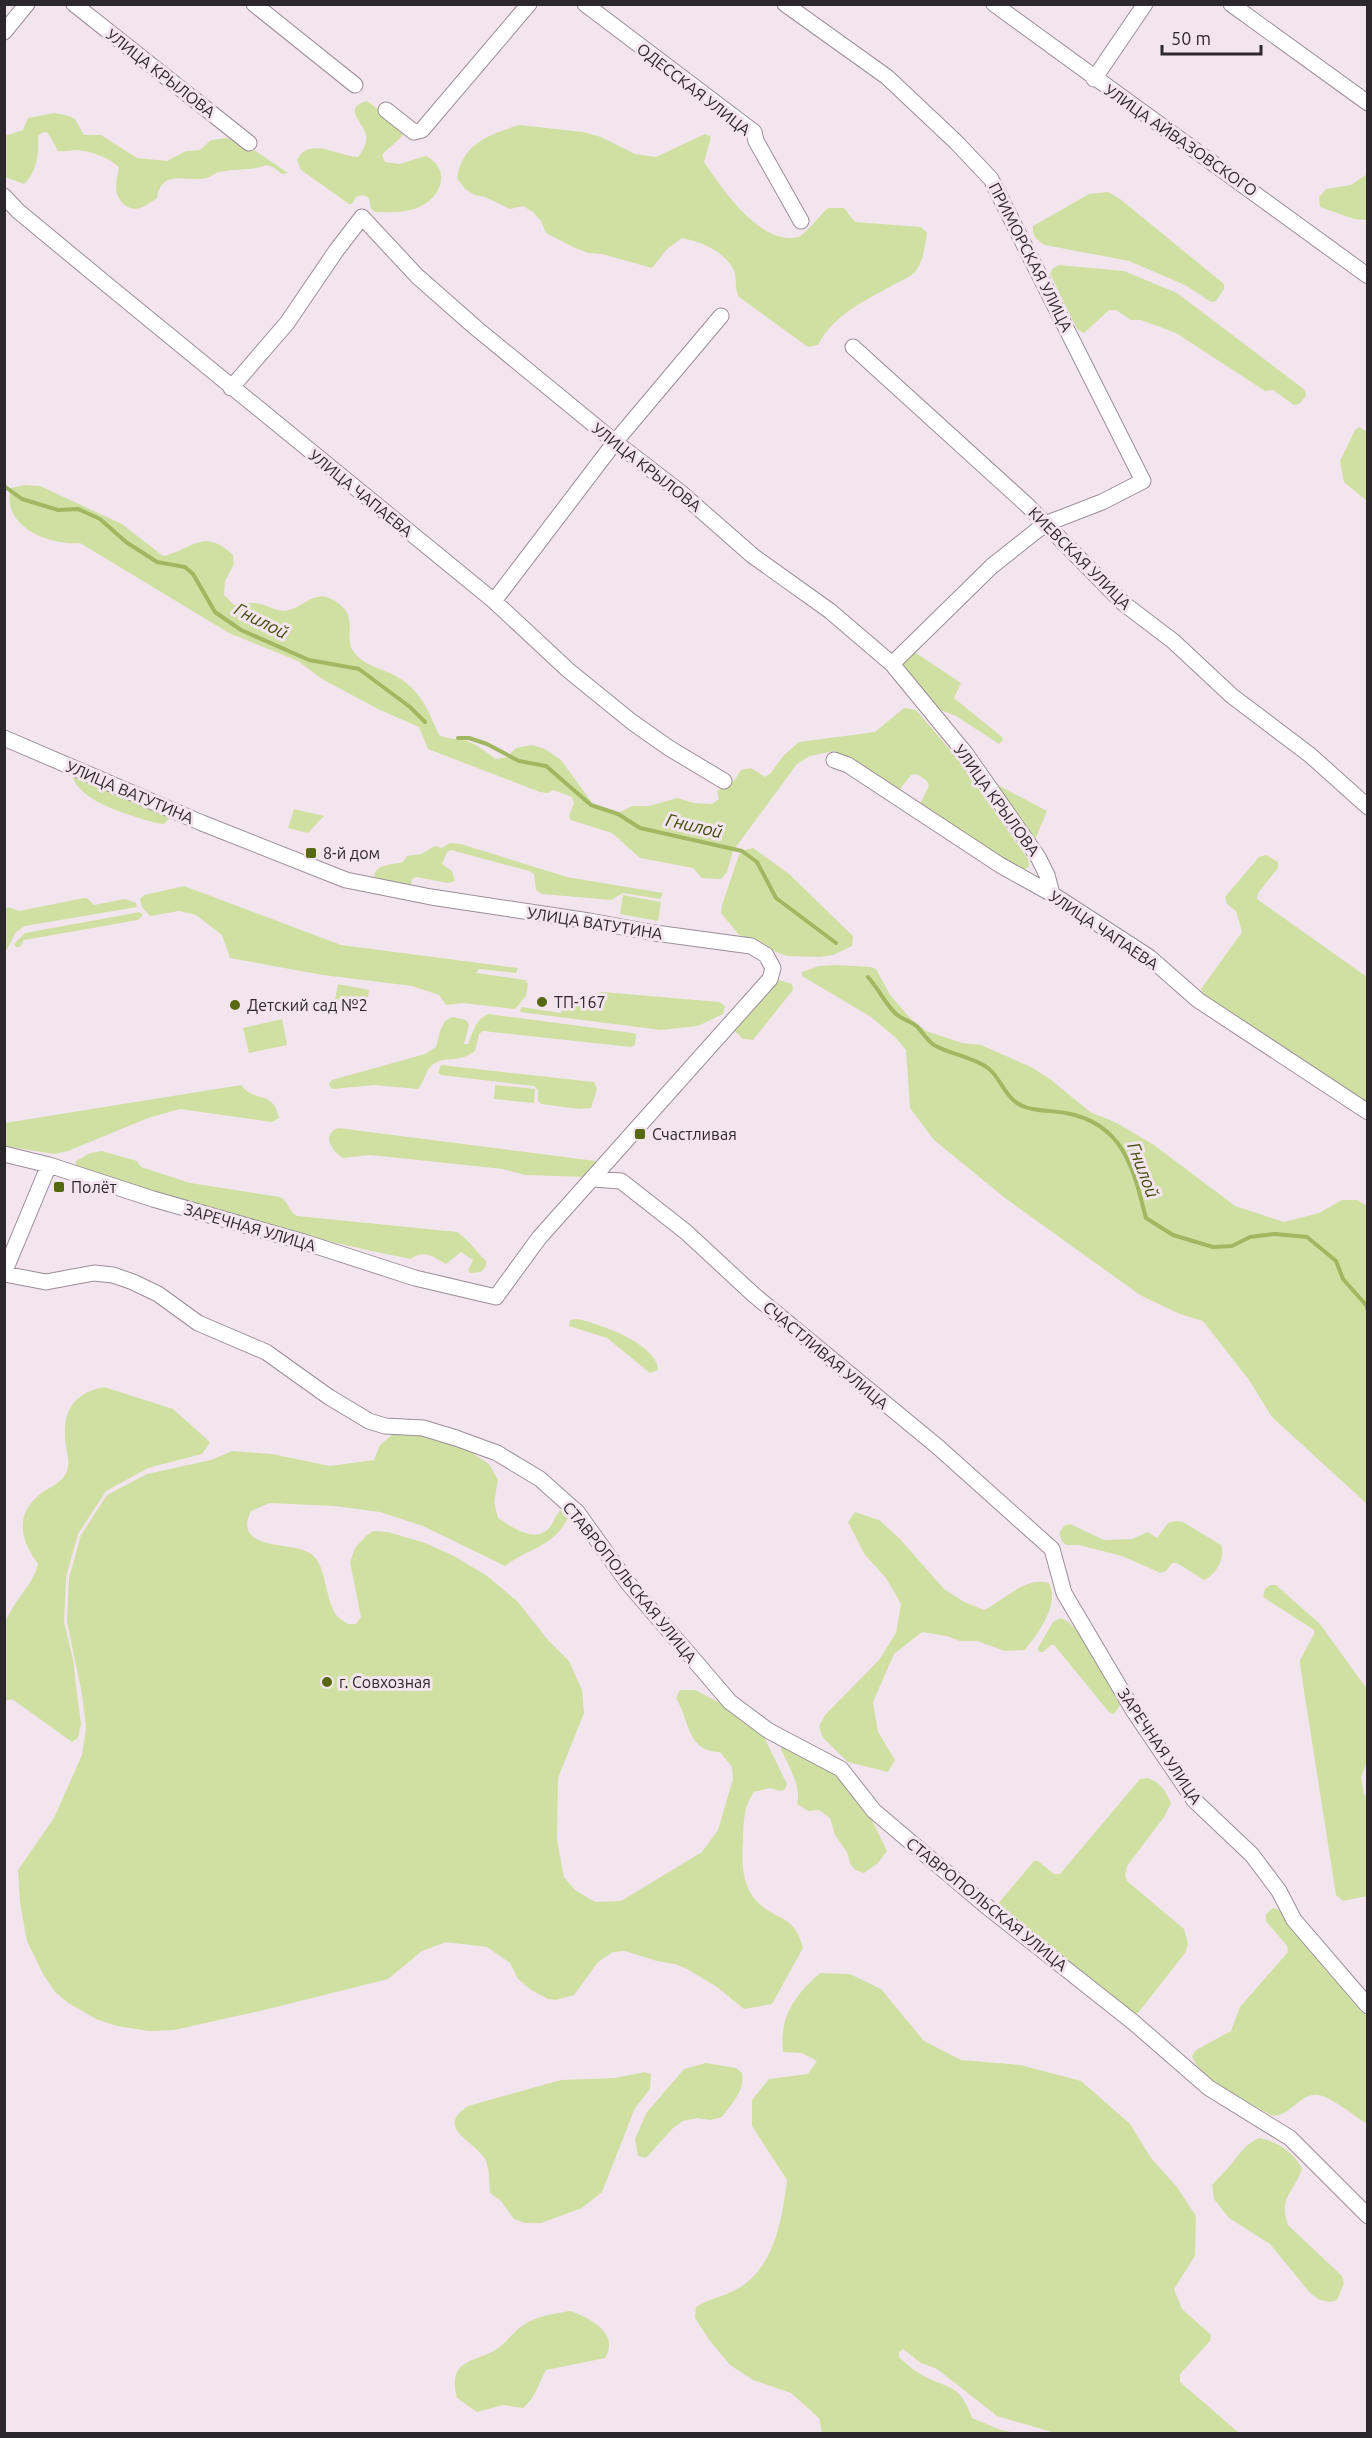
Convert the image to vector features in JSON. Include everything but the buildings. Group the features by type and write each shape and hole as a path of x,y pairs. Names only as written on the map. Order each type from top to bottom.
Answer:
{"street":[{"path":"4,32 27,4"},
{"name":"УЛИЦА КРЫЛОВА","path":"74,4 249,142"},
{"path":"254,4 355,85"},
{"path":"386,110 414,132 419,133 529,4"},
{"name":"ОДЕССКАЯ УЛИЦА","path":"585,4 754,132 756,141 801,221"},
{"name":"ПРИМОРСКАЯ УЛИЦА","path":"785,4 887,77 956,142 991,179 1143,482 1102,502 1045,524"},
{"name":"УЛИЦА АЙВАЗОВСКОГО","path":"994,4 1094,79 1368,276"},
{"path":"1094,79 1145,4"},
{"path":"1231,4 1368,103"},
{"name":"УЛИЦА ЧАПАЕВА","path":"4,196 18,211 231,388 494,601 568,670 632,722 669,748 724,781"},
{"name":"УЛИЦА КРЫЛОВА","path":"231,388 287,323 362,217 417,276 476,328 680,492 753,556 830,611 892,664 966,754 1038,857 1047,875 1052,894"},
{"path":"494,601 615,442 721,316"},
{"name":"КИЕВСКАЯ УЛИЦА","path":"853,347 1026,505 1123,603 1173,641 1232,696 1310,755 1368,807"},
{"path":"892,664 992,566 1045,524"},
{"name":"УЛИЦА ВАТУТИНА","path":"4,738 202,823 346,880 431,897 655,933 742,944 760,949 766,955 773,968 770,979 539,1238 496,1297"},
{"name":"УЛИЦА ЧАПАЕВА","path":"834,759 848,765 1000,865 1052,894 1149,957 1198,1000 1368,1112"},
{"name":"ЗАРЕЧНАЯ УЛИЦА","path":"4,1154 49,1165 153,1199 307,1243 416,1278 496,1297"},
{"name":"СТАВРОПОЛЬСКАЯ УЛИЦА","path":"49,1165 4,1273 46,1282 94,1273 113,1275 133,1282 158,1294 198,1323 266,1352 329,1397 369,1420 385,1426 423,1428 456,1438 497,1453 540,1479 577,1512 628,1583 730,1702 769,1731 841,1769 874,1811 994,1913 1134,2022 1209,2088 1290,2138 1368,2216"},
{"name":"СЧАСТЛИВАЯ УЛИЦА","path":"594,1179 621,1181 686,1232 754,1295 938,1447 1052,1549"},
{"name":"ЗАРЕЧНАЯ УЛИЦА","path":"1052,1549 1064,1593 1133,1710 1194,1800 1252,1855 1280,1891 1294,1920 1368,2006"}],"green space":[{"path":"367,101 405,130 382,155 385,162 399,164 426,156 440,170 441,179 435,195 420,207 401,212 375,212 371,209 369,198 363,195 356,197 352,204 349,204 301,170 297,160 309,149 324,149 358,157 365,144 366,135 355,112 359,104"},
{"path":"54,113 75,119 84,135 101,135 137,158 167,161 186,151 200,150 211,140 227,138 245,144 288,173 282,174 266,165 219,172 207,178 170,179 164,182 157,198 135,209 126,206 116,191 119,167 105,158 88,152 58,151 48,133 43,132 38,136 36,162 32,174 24,184 5,177 5,136 23,130 28,118"},
{"path":"519,125 583,132 601,137 635,154 656,157 705,134 711,137 704,162 744,213 770,233 784,237 798,237 805,233 828,208 844,208 855,222 921,227 927,233 922,260 914,273 851,309 833,325 818,345 808,347 739,297 732,266 706,245 682,238 667,249 652,268 602,254 588,253 573,247 546,233 541,221 523,206 510,209 465,189 457,178 460,166 471,148 487,137"},
{"path":"1367,174 1367,220 1354,219 1320,207 1319,197 1326,189 1351,185"},
{"path":"1108,192 1120,199 1224,284 1224,289 1216,301 1211,302 1185,285 1129,261 1045,245 1034,236 1033,226 1089,194"},
{"path":"1059,265 1124,271 1177,293 1305,390 1306,396 1299,404 1294,405 1273,390 1265,391 1176,333 1141,320 1131,320 1116,310 1109,310 1084,333 1077,329 1050,274 1053,268"},
{"path":"1359,427 1367,432 1367,501 1344,482 1340,461 1355,430"},
{"path":"24,485 40,486 122,524 163,556 198,542 214,542 223,547 233,555 234,564 225,581 224,595 234,605 258,603 283,611 319,597 329,598 340,604 349,617 351,645 354,652 367,663 394,675 411,687 427,708 439,735 471,742 496,759 507,757 516,748 532,745 545,749 561,760 593,804 606,812 618,813 632,806 649,806 677,798 694,803 712,804 719,799 717,791 734,781 741,770 751,768 765,777 799,742 875,732 904,708 916,710 957,758 1028,859 1029,866 1022,873 920,804 929,786 927,781 917,774 911,775 900,789 895,789 834,751 810,756 797,764 733,851 727,872 721,879 702,878 693,868 640,858 612,833 571,820 569,816 574,803 572,797 553,790 548,793 540,792 428,749 419,727 378,709 322,679 298,661 229,633 80,543 55,541 31,531 20,523 13,513 10,502 11,488"},
{"path":"913,651 961,683 954,698 1002,737 1003,740 999,744 956,716 938,709 900,667 900,661"},
{"path":"77,774 169,815 169,819 164,824 156,823 110,808 88,796 79,788 73,779"},
{"path":"994,783 1047,811 1035,840"},
{"path":"294,809 324,816 308,833 288,828"},
{"path":"450,843 461,844 567,877 663,893 660,899 623,893 611,900 542,894 536,890 534,874 529,871 451,850 447,852 442,864 452,871 455,881 448,883 416,877 412,879 410,888 375,882 376,872 383,866 403,862 407,856 421,854 435,846 442,848"},
{"path":"753,848 788,873 853,936 852,946 833,955 820,957 787,956 761,942 739,935 721,913 722,905 739,855"},
{"path":"1266,855 1278,862 1278,868 1258,893 1257,899 1367,977 1367,1103 1204,995 1201,989 1242,932 1236,911 1227,904 1225,897 1259,857"},
{"path":"184,886 341,945 518,968 516,973 479,969 476,973 525,980 528,984 526,996 515,1009 463,1003 446,1005 439,995 412,986 323,975 230,958 222,935 196,915 179,911 150,916 142,907 140,899 144,895"},
{"path":"623,895 661,902 658,921 620,914"},
{"path":"84,898 94,905 125,899 136,903 137,907 25,926 16,932 5,953 5,909 8,907 19,911"},
{"path":"140,912 143,915 138,920 24,940 20,947 14,944 25,933"},
{"path":"837,965 876,969 890,995 912,1020 926,1031 962,1043 981,1045 1031,1067 1050,1079 1090,1112 1117,1123 1154,1145 1235,1206 1284,1222 1319,1213 1342,1200 1357,1200 1367,1206 1367,1504 1272,1417 1249,1380 1203,1321 1180,1314 1140,1295 1005,1198 934,1140 910,1108 906,1050 896,1038 871,1017 802,976 802,972 819,966"},
{"path":"776,979 792,984 793,990 753,1040 743,1039 733,1029"},
{"path":"338,984 369,990 367,1004 335,999"},
{"path":"603,992 719,1002 725,1006 723,1014 698,1026 661,1030 520,1012 521,1007 561,1013 564,1005 588,995"},
{"path":"488,1014 633,1033 636,1034 635,1045 631,1047 483,1031 479,1034 475,1051 464,1057 437,1062 427,1071 418,1089 374,1085 333,1089 330,1087 329,1083 332,1080 425,1054 436,1047 445,1021 452,1017 466,1020 469,1025 464,1044 468,1044 477,1023"},
{"path":"282,1019 287,1045 249,1053 243,1028"},
{"path":"441,1065 594,1082 597,1089 591,1108 579,1109 541,1104 538,1101 538,1090 534,1086 441,1075 438,1073"},
{"path":"241,1085 252,1094 273,1103 279,1118 272,1122 180,1109 148,1118 68,1151 55,1154 5,1146 5,1123"},
{"path":"495,1085 535,1089 534,1103 494,1099"},
{"path":"338,1128 596,1161 600,1164 588,1177 525,1175 503,1169 370,1155 343,1158 332,1147 329,1139 333,1131"},
{"path":"102,1151 137,1161 141,1167 190,1183 280,1197 297,1216 457,1232 486,1261 486,1266 481,1272 470,1273 468,1270 473,1260 461,1252 446,1264 424,1254 411,1259 326,1241 200,1206 76,1166 76,1161 90,1153"},
{"path":"577,1319 612,1330 638,1343 655,1361 658,1370 650,1373 607,1338 569,1326 570,1320"},
{"path":"104,1387 173,1409 210,1442 202,1454 148,1468 106,1491 78,1534 66,1577 64,1622 73,1659 81,1724 78,1738 72,1742 12,1699 5,1701 4,1632 12,1609 31,1580 38,1564 24,1538 23,1520 26,1511 39,1495 60,1481 67,1471 65,1428 66,1419 73,1404 85,1393"},
{"path":"394,1433 429,1435 466,1449 489,1464 498,1480 494,1502 498,1518 518,1530 540,1534 547,1530 563,1509 570,1514 557,1534 505,1566 423,1526 380,1512 334,1506 270,1503 251,1511 247,1524 249,1533 256,1539 301,1549 316,1558 323,1573 333,1609 337,1616 348,1624 356,1624 361,1617 350,1562 355,1548 373,1531 388,1532 425,1543 454,1556 487,1576 518,1602 548,1640 569,1661 582,1690 584,1713 558,1778 557,1840 564,1877 575,1890 595,1902 621,1901 702,1852 718,1830 733,1779 732,1767 720,1752 709,1751 695,1741 676,1698 680,1690 695,1690 726,1706 764,1737 787,1784 781,1791 770,1788 754,1792 748,1804 742,1849 744,1877 756,1901 792,1926 803,1948 772,2004 744,2009 717,1987 687,1969 625,1951 613,1952 598,1962 574,1995 556,2000 548,1999 531,1990 518,1979 510,1963 487,1947 446,1942 422,1951 388,1979 174,2030 149,2031 117,2026 96,2019 68,2003 55,1992 43,1974 27,1941 20,1903 18,1870 54,1818 82,1755 86,1728 82,1694 67,1622 69,1578 81,1535 107,1495 147,1474 211,1460 232,1451 272,1454 330,1466 374,1460 380,1445"},
{"path":"855,1512 879,1520 900,1539 944,1589 964,1602 984,1610 1015,1590 1040,1582 1049,1583 1052,1591 1050,1609 1046,1618 1025,1650 1005,1651 977,1641 960,1641 947,1636 922,1632 894,1654 873,1702 878,1732 895,1760 888,1772 848,1762 823,1738 819,1726 825,1715 879,1660 896,1633 901,1604 886,1578 865,1555 848,1522"},
{"path":"1183,1522 1221,1545 1221,1560 1208,1578 1204,1580 1177,1563 1172,1563 1166,1571 1161,1573 1122,1556 1079,1545 1066,1545 1059,1533 1064,1526 1070,1524 1104,1540 1132,1539 1148,1532 1157,1538 1168,1523"},
{"path":"1270,1585 1276,1585 1320,1624 1367,1689 1367,1761 1361,1777 1367,1798 1367,1896 1343,1901 1336,1895 1300,1665 1300,1660 1314,1630 1263,1596 1265,1589"},
{"path":"1060,1618 1077,1631 1102,1669 1121,1704 1114,1714 1109,1712 1054,1645 1039,1652 1038,1648 1053,1622"},
{"path":"782,1745 836,1772 869,1814 887,1851 878,1863 864,1873 855,1870 847,1852 835,1835 830,1818 819,1810 808,1811 797,1804 798,1790 781,1749"},
{"path":"1148,1778 1162,1787 1171,1803 1164,1817 1127,1866 1125,1875 1127,1881 1184,1929 1188,1944 1185,1953 1138,2013 1134,2013 999,1909 997,1905 1034,1861 1038,1861 1054,1874 1060,1874 1140,1779"},
{"path":"1273,1908 1281,1911 1367,2017 1367,2124 1336,2103 1318,2095 1305,2097 1284,2113 1271,2115 1215,2082 1197,2065 1192,2056 1196,2050 1231,2031 1240,2007 1288,1952 1287,1946 1266,1921 1266,1914"},
{"path":"820,1973 850,1974 881,1989 924,2041 961,2060 1020,2065 1081,2081 1130,2124 1151,2158 1177,2187 1196,2216 1195,2256 1174,2289 1182,2309 1211,2335 1210,2341 1180,2374 1180,2382 1239,2433 1058,2434 997,2416 937,2369 921,2363 903,2349 899,2352 899,2357 927,2378 956,2391 962,2397 972,2418 1001,2430 1016,2433 822,2433 819,2418 791,2393 753,2380 730,2365 695,2318 696,2307 734,2291 751,2279 769,2254 775,2240 787,2180 752,2126 752,2100 769,2079 808,2074 817,2061 802,2053 783,2052 782,2039 786,2017 796,1998"},
{"path":"706,2063 736,2068 742,2073 742,2086 734,2102 722,2117 683,2121 672,2129 646,2158 638,2156 635,2139 647,2112 684,2069"},
{"path":"645,2072 651,2074 650,2089 635,2108 602,2192 582,2208 541,2223 525,2223 514,2219 501,2201 490,2193 489,2171 485,2159 456,2128 455,2121 468,2106 561,2080 615,2078"},
{"path":"1259,2138 1285,2149 1302,2169 1286,2201 1285,2216 1288,2225 1342,2276 1344,2283 1337,2300 1330,2302 1320,2300 1311,2294 1270,2244 1229,2218 1214,2199 1212,2185 1244,2148"},
{"path":"571,2311 595,2323 606,2334 609,2349 605,2358 546,2370 533,2396 523,2408 503,2405 477,2412 457,2398 456,2375 466,2363 490,2353 527,2323 548,2315"}],"waterway":[{"name":"Гнилой","path":"4,486 22,499 58,510 78,509 100,519 126,542 157,562 185,567 193,574 215,612 241,630 309,660 359,669 410,707 425,722"},
{"name":"Гнилой","path":"458,738 469,738 487,744 519,761 546,766 591,805 618,814 640,828 742,851 757,862 776,898 836,943"},
{"name":"Гнилой","path":"868,977 897,1015 915,1025 934,1045 988,1068 1017,1103 1034,1109 1066,1113 1086,1119 1101,1127 1123,1151 1136,1182 1146,1218 1173,1235 1213,1247 1232,1246 1250,1237 1275,1234 1307,1237 1336,1261 1343,1279 1368,1310"}],"place":[{"name":"8-й дом","path":"311,853"},
{"name":"ТП-167","path":"542,1002"},
{"name":"Детский сад №2","path":"235,1005"},
{"name":"Счастливая","path":"640,1134"},
{"name":"Полёт","path":"59,1187"},
{"name":"г. Совхозная","path":"327,1682"}]}
